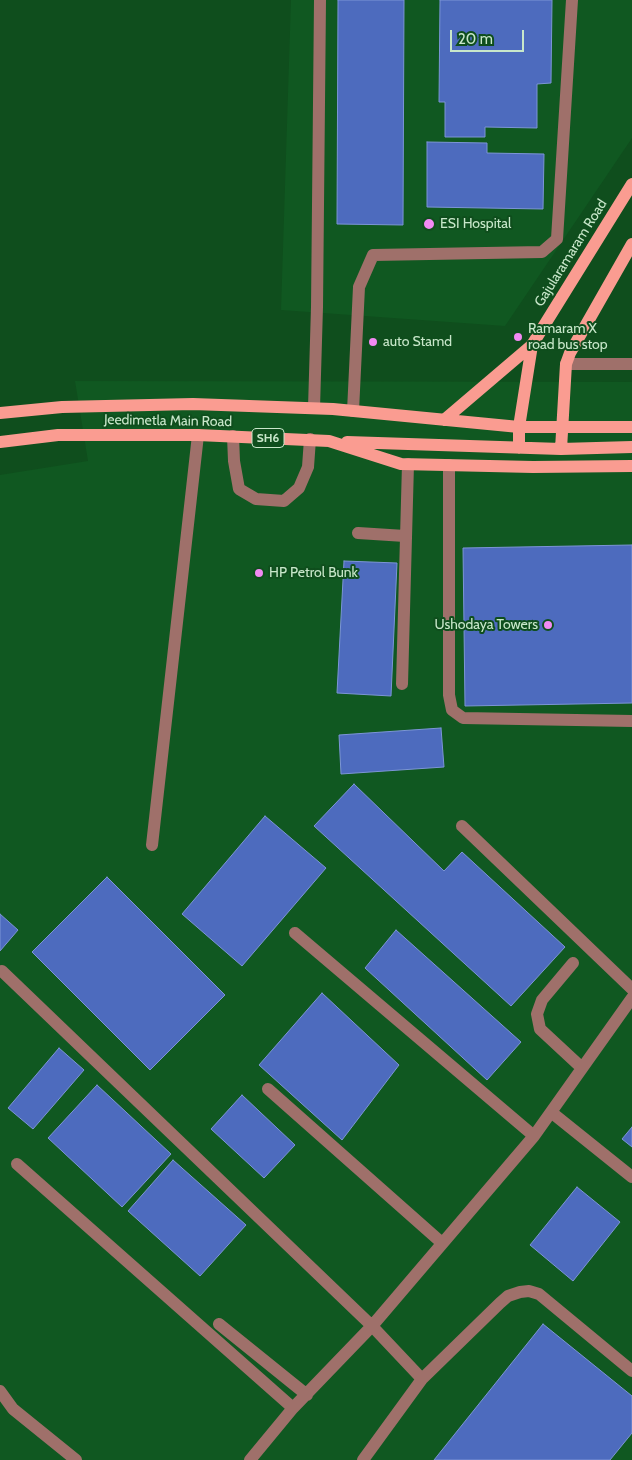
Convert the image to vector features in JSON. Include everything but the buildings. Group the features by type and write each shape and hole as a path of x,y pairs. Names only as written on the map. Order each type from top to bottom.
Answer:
{"main road":[{"name":"Gajularamaram Road","path":"519,448 519,426 532,345 632,184"},
{"path":"561,449 566,364 632,244"},
{"path":"444,420 532,345"},
{"name":"Jeedimetla Main Road","path":"0,413 62,407 184,404 314,408 519,426 632,427"},
{"name":"Jeedimetla Main Road","path":"0,442 58,435 198,434 329,441 401,464 533,467 632,466"},
{"path":"329,441 561,449 632,448"}],"street":[{"path":"314,408 317,308 320,0"},
{"path":"353,411 358,287 373,255 542,252 557,239 572,0"},
{"path":"566,364 632,364"},
{"path":"152,845 198,434"},
{"path":"233,436 234,461 240,489 256,500 284,502 299,488 308,467 310,439"},
{"path":"402,684 408,464"},
{"path":"449,465 449,695 452,710 463,718 632,721"},
{"path":"358,533 405,536"},
{"path":"462,826 632,989"},
{"path":"295,933 534,1136"},
{"path":"573,963 542,1000 537,1014 540,1029 582,1068"},
{"path":"2,971 372,1326 422,1380"},
{"path":"250,1460 293,1408 372,1326 534,1136 632,998"},
{"path":"268,1089 442,1243"},
{"path":"551,1112 632,1178"},
{"path":"17,1164 293,1408"},
{"path":"363,1460 422,1380 508,1296 529,1291 540,1294 632,1371"},
{"path":"220,1324 306,1395"},
{"path":"0,1391 13,1409 76,1460"}],"shaded area":[{"name":"ESI Hospital","path":"291,0 632,0 632,138 505,326 281,310"},
{"path":"75,381 632,382 632,1460 0,1460 0,475 88,461"}],"place":[{"name":"ESI Hospital","path":"429,224"},
{"name":"Ramaram X road bus stop","path":"518,337"},
{"name":"auto Stamd","path":"373,342"},
{"name":"HP Petrol Bunk","path":"259,573"},
{"name":"Ushodaya Towers","path":"548,625"}]}
